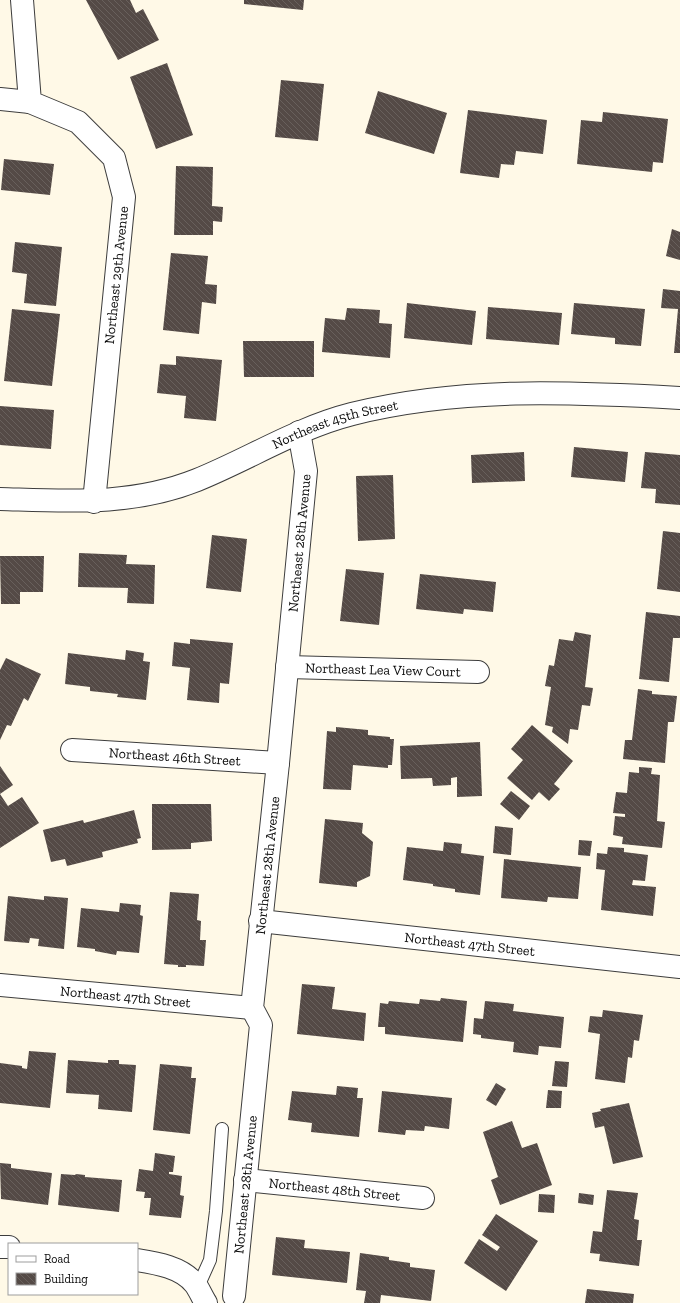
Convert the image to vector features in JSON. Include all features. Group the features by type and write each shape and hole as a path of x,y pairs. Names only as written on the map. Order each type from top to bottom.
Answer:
{"street":[{"path":"22,0 30,102"},
{"name":"Northeast 29th Avenue","path":"0,99 30,102 78,122 114,158 124,197 94,502"},
{"name":"Northeast 45th Street","path":"0,499 94,502 141,497 196,481 299,432 350,415 398,404 491,393 582,392 680,398"},
{"name":"Northeast 28th Avenue","path":"234,1296 261,1025 252,1008 260,921 278,763 306,471 299,432"},
{"name":"Northeast Lea View Court","path":"287,667 478,672"},
{"name":"Northeast 46th Street","path":"72,750 278,763"},
{"name":"Northeast 47th Street","path":"260,921 680,967"},
{"name":"Northeast 47th Street","path":"0,985 252,1008"},
{"name":"Northeast 48th Street","path":"245,1180 423,1198"},
{"path":"138,1260 154,1263 178,1271 199,1292"}],"lane":[{"path":"199,1292 210,1260 216,1211 222,1129"}],"building":[{"path":"86,0 130,0 136,13 143,9 159,40 118,60"},
{"path":"244,0 304,0 303,10 244,4"},
{"path":"167,63 193,135 156,149 130,77"},
{"path":"281,80 324,84 318,141 275,137"},
{"path":"378,91 447,113 434,154 365,133"},
{"path":"468,110 547,120 543,154 516,151 514,165 501,164 499,178 460,173"},
{"path":"603,112 668,119 663,163 653,162 652,172 577,164 581,120 602,122"},
{"path":"4,159 54,164 50,195 1,190"},
{"path":"176,166 213,167 212,206 223,207 222,222 213,221 213,235 174,235"},
{"path":"672,229 680,232 680,260 666,256"},
{"path":"15,242 62,247 56,306 24,303 27,274 12,272"},
{"path":"171,253 208,256 205,284 217,285 216,304 202,302 199,334 163,330"},
{"path":"663,289 680,291 680,353 674,353 678,309 661,308"},
{"path":"407,303 476,311 472,345 404,338"},
{"path":"574,303 645,309 641,346 615,344 615,338 571,334"},
{"path":"488,307 562,313 559,345 486,339"},
{"path":"347,308 380,310 379,323 392,324 390,358 322,352 325,318 345,320"},
{"path":"12,309 60,314 52,386 4,381"},
{"path":"243,341 314,341 314,377 244,377"},
{"path":"176,356 222,360 216,421 184,418 186,396 157,393 160,364 176,365"},
{"path":"0,406 54,410 51,449 0,445"},
{"path":"574,447 628,452 625,482 571,477"},
{"path":"524,452 525,481 472,483 471,455"},
{"path":"645,452 680,455 680,505 655,503 656,489 641,488"},
{"path":"393,475 395,539 358,541 356,476"},
{"path":"663,531 680,533 680,592 657,589"},
{"path":"212,535 247,539 241,592 206,588"},
{"path":"79,553 127,555 126,564 155,565 154,604 127,603 128,588 78,587"},
{"path":"0,556 44,556 43,592 20,592 20,604 1,604"},
{"path":"346,569 384,573 379,625 340,621"},
{"path":"420,574 496,582 493,612 464,609 463,614 416,609"},
{"path":"646,612 680,616 680,638 673,638 669,682 639,679"},
{"path":"575,632 591,635 585,687 593,688 590,706 582,705 578,730 570,729 568,744 552,732 553,727 545,725 551,687 545,686 549,665 554,666 559,639 573,641"},
{"path":"190,639 233,643 229,684 220,683 219,703 187,700 190,668 172,666 174,642 190,644"},
{"path":"126,650 144,653 143,661 150,662 146,700 117,697 118,694 90,691 90,687 65,684 68,653 125,660"},
{"path":"6,658 41,674 28,701 24,698 11,726 7,725 0,740 0,670"},
{"path":"638,689 652,691 652,694 677,696 674,722 668,722 665,763 623,759 625,740 632,740"},
{"path":"532,725 573,761 554,784 560,789 549,801 539,792 532,800 507,778 523,760 511,749"},
{"path":"336,727 368,730 368,735 390,737 390,739 394,739 392,765 388,765 388,768 353,765 351,790 323,789 327,731 336,732"},
{"path":"480,742 482,796 457,797 457,777 451,778 451,785 433,786 432,778 401,779 400,746"},
{"path":"0,766 13,785 0,794"},
{"path":"639,767 652,768 651,774 660,775 657,821 665,822 662,848 622,844 623,837 613,835 615,816 625,817 625,814 613,813 616,792 627,793 629,772 639,773"},
{"path":"511,791 530,806 519,820 500,804"},
{"path":"0,794 8,806 22,797 39,823 0,848"},
{"path":"152,804 211,804 212,841 191,843 191,849 152,850"},
{"path":"134,810 141,838 137,839 138,843 102,852 103,857 67,866 65,859 51,862 43,830 83,820 84,823"},
{"path":"325,819 363,823 362,833 373,842 370,876 357,882 357,887 319,883"},
{"path":"495,826 513,828 511,855 493,853"},
{"path":"579,840 592,841 590,856 578,855"},
{"path":"444,842 462,844 461,853 484,856 480,895 455,892 455,889 403,880 407,847 443,851"},
{"path":"608,847 624,848 624,852 648,855 645,881 633,880 632,885 656,887 653,916 601,910 605,870 596,869 597,853 607,854"},
{"path":"504,859 581,867 578,899 548,897 547,902 501,898"},
{"path":"170,892 199,894 197,920 201,921 200,940 206,940 204,966 186,965 186,967 178,967 178,965 164,964"},
{"path":"8,896 44,900 44,896 68,898 64,949 38,946 39,939 30,938 29,943 4,941"},
{"path":"120,903 141,905 140,915 143,916 139,953 117,951 116,955 95,951 95,949 77,947 81,908 119,912"},
{"path":"302,984 335,987 332,1009 366,1013 364,1041 297,1034"},
{"path":"441,998 467,1001 463,1042 385,1034 385,1027 378,1027 380,1003 388,1004 389,1001 419,1004 420,999 440,1001"},
{"path":"485,1001 514,1004 513,1011 564,1017 561,1048 539,1046 538,1055 513,1052 514,1042 481,1038 481,1035 473,1034 474,1018 483,1019"},
{"path":"603,1010 643,1015 639,1041 634,1040 632,1058 628,1057 625,1083 595,1079 600,1034 588,1032 590,1016 602,1017"},
{"path":"29,1051 56,1053 50,1108 0,1103 0,1063 22,1066 22,1068 27,1069"},
{"path":"68,1060 108,1063 108,1060 119,1060 119,1064 136,1065 132,1112 98,1109 99,1095 66,1093"},
{"path":"555,1061 569,1062 567,1087 552,1086"},
{"path":"160,1064 192,1067 191,1078 196,1078 190,1134 153,1130"},
{"path":"496,1083 506,1089 496,1106 486,1100"},
{"path":"337,1086 358,1088 357,1098 363,1098 359,1137 311,1132 312,1123 288,1120 292,1091 336,1095"},
{"path":"548,1090 562,1091 561,1108 546,1108"},
{"path":"382,1091 452,1098 449,1129 425,1126 424,1131 406,1130 405,1135 378,1132"},
{"path":"629,1103 643,1157 613,1164 604,1126 595,1128 592,1113 601,1111 600,1109"},
{"path":"512,1121 522,1148 537,1143 552,1185 500,1205 491,1180 498,1177 483,1132"},
{"path":"155,1153 175,1156 173,1172 169,1172 169,1174 182,1176 180,1195 184,1196 181,1218 149,1215 151,1198 144,1198 145,1192 136,1191 139,1169 153,1171"},
{"path":"0,1163 11,1164 11,1168 52,1173 48,1205 1,1199"},
{"path":"61,1174 76,1174 85,1175 85,1177 122,1180 119,1212 58,1205"},
{"path":"607,1190 638,1193 634,1219 639,1220 637,1240 642,1240 639,1266 599,1261 600,1254 590,1253 593,1231 602,1232"},
{"path":"579,1193 594,1195 593,1205 578,1203"},
{"path":"539,1194 555,1195 554,1213 538,1212"},
{"path":"496,1214 538,1241 506,1291 464,1263 479,1239 497,1251 500,1247 482,1235"},
{"path":"276,1237 305,1240 304,1248 350,1252 347,1283 272,1275"},
{"path":"360,1253 389,1257 389,1260 410,1263 410,1267 435,1270 431,1301 381,1295 380,1303 364,1303 366,1291 356,1290"},
{"path":"587,1289 634,1294 633,1303 585,1303"}]}
